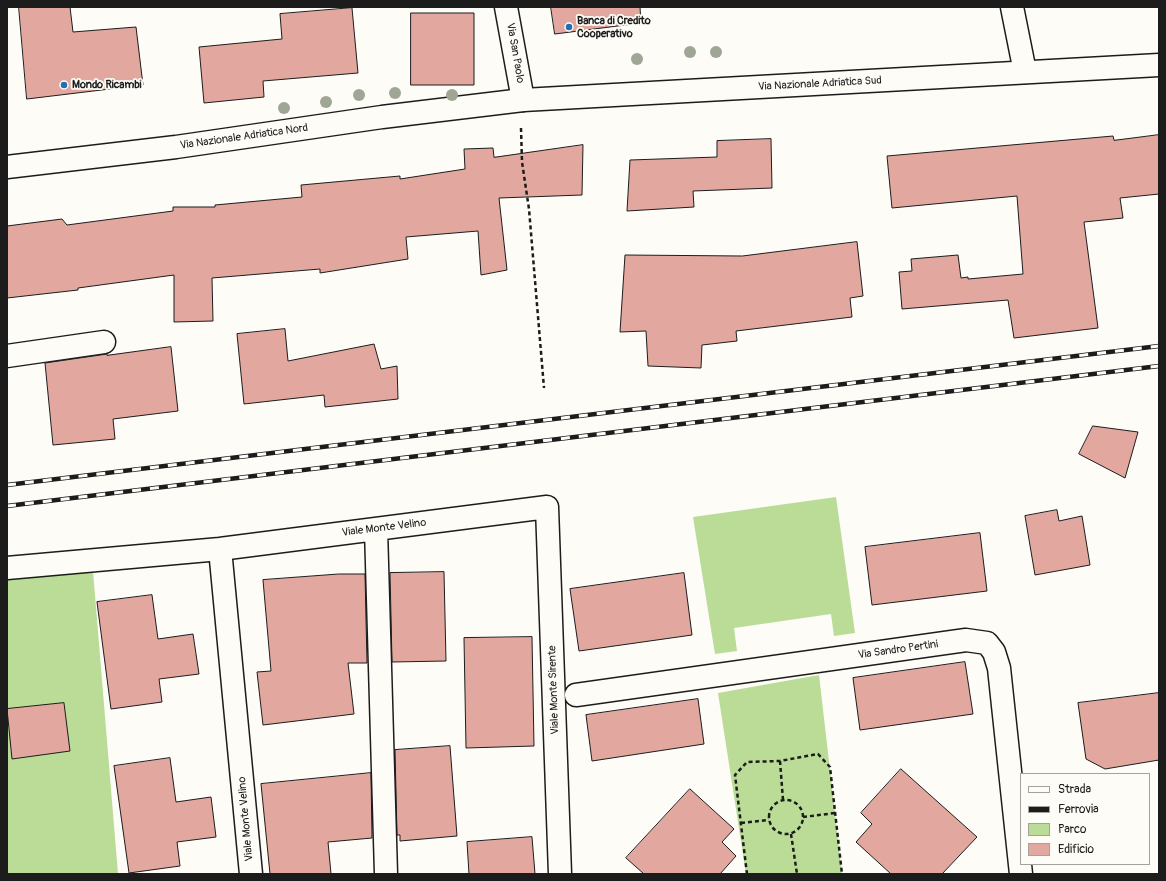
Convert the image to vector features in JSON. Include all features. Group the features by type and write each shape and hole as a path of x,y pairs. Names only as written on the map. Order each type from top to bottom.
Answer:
{"street":[{"name":"Via San Paolo","path":"506,7 523,100"},
{"path":"1012,7 1025,72"},
{"name":"Via Nazionale Adriatica Sud","path":"481,104 523,100 1159,65"},
{"name":"Via Nazionale Adriatica Nord","path":"7,167 176,147 481,104"},
{"path":"7,356 104,342"},
{"name":"Viale Monte Velino","path":"7,568 220,549 547,507"},
{"name":"Viale Monte Sirente","path":"547,507 560,874"},
{"path":"376,529 386,874"},
{"name":"Viale Monte Velino","path":"220,549 251,874"},
{"name":"Via Sandro Pertini","path":"576,695 966,640 986,643 994,652 998,668 1021,874"}],"path":[{"path":"523,100 521,137 522,162 529,209 544,388"},
{"path":"747,874 735,775 747,762 780,761 818,754 830,767 842,874"},
{"path":"780,761 783,801"},
{"path":"783,801 789,801 799,806 803,817 800,827 791,834 779,833 774,830 769,820 771,810 774,806 783,801"},
{"path":"803,817 835,813"},
{"path":"741,823 769,820"},
{"path":"791,834 796,874"}],"green space":[{"path":"836,497 855,633 834,636 831,614 734,628 737,651 715,654 693,517"},
{"path":"93,571 118,874 7,874 7,580"},
{"path":"819,675 842,874 746,874 718,693"}],"building":[{"path":"19,7 70,7 73,32 136,27 143,85 27,99"},
{"path":"551,7 640,7 641,23 555,34"},
{"path":"352,8 358,73 263,81 264,97 204,103 199,47 282,39 280,14"},
{"path":"411,13 474,13 474,85 411,85"},
{"path":"1159,135 1159,194 1120,198 1123,218 1084,222 1098,328 1014,338 1008,300 902,309 899,272 912,271 911,259 958,255 961,278 968,277 968,279 1023,274 1017,196 892,208 887,156 1113,136 1114,140"},
{"path":"771,139 772,188 693,191 694,207 627,211 630,160 717,157 717,141"},
{"path":"583,145 582,195 499,198 507,270 481,275 478,231 406,237 408,259 320,273 320,269 212,278 213,321 174,322 174,275 78,288 78,290 7,298 7,226 62,219 67,225 173,211 173,207 215,207 215,205 302,197 301,185 400,176 400,179 465,169 464,149 493,148 494,157"},
{"path":"857,242 863,296 850,298 852,317 736,331 737,341 702,345 701,368 648,366 646,331 620,332 625,255 742,256"},
{"path":"285,329 288,361 374,344 381,369 397,366 398,399 325,407 324,395 244,404 237,334"},
{"path":"171,347 178,411 113,419 115,439 53,445 45,363"},
{"path":"1093,426 1138,432 1125,478 1079,454"},
{"path":"1057,510 1059,521 1082,516 1090,565 1035,575 1025,516"},
{"path":"980,533 987,591 872,605 865,547"},
{"path":"444,572 446,661 392,662 390,573"},
{"path":"684,573 692,635 579,651 570,589"},
{"path":"339,574 365,574 367,663 348,663 354,714 263,725 257,672 271,671 263,580"},
{"path":"152,595 158,639 193,634 199,674 159,679 162,702 111,709 97,602"},
{"path":"532,637 534,746 466,748 464,638"},
{"path":"965,662 973,714 860,730 853,678"},
{"path":"1159,693 1159,760 1105,769 1086,759 1078,703"},
{"path":"698,699 704,744 592,761 586,715"},
{"path":"64,703 70,751 12,759 7,709"},
{"path":"450,746 457,836 400,841 400,835 397,835 395,750"},
{"path":"170,758 176,802 211,797 216,837 177,842 180,866 129,873 114,766"},
{"path":"901,769 977,837 942,874 891,874 856,842 872,824 861,813"},
{"path":"371,773 372,838 328,842 331,874 270,874 261,784"},
{"path":"690,789 734,829 722,842 736,856 720,874 644,874 626,858"},
{"path":"532,837 535,874 469,874 467,842"}],"railway":[{"path":"7,485 1159,346"},
{"path":"7,506 1159,366"}],"place":[{"name":"Banca di Credito Cooperativo","path":"569,27"},
{"name":"Mondo Ricambi","path":"64,85"}]}
